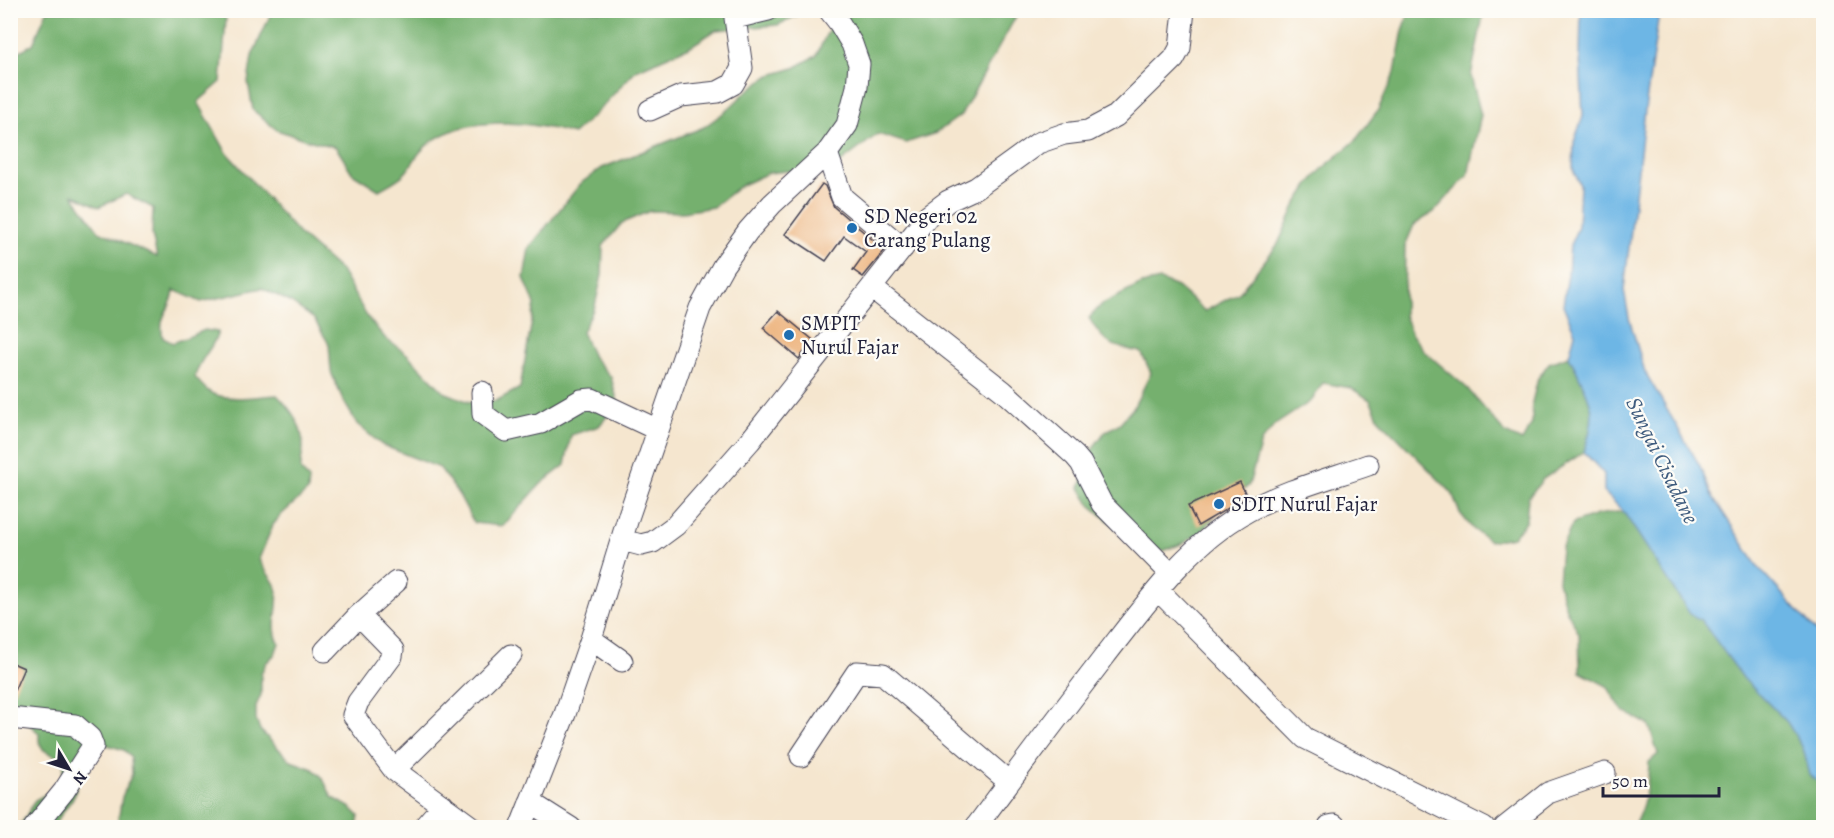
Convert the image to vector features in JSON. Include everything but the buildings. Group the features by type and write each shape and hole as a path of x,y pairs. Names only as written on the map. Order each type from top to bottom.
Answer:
{"street":[{"path":"650,110 681,96 718,92 733,84 742,68 735,18 768,10"},
{"path":"520,828 565,714 591,639 700,308 723,266 748,231 772,204 827,153 847,125 857,87 859,64 852,44 829,10"},
{"path":"622,540 641,545 652,542 676,525 757,433 928,216 938,207 976,188 1038,143 1056,136 1088,131 1116,116 1174,58 1180,48 1184,10"},
{"path":"827,153 842,197 903,248"},
{"path":"872,288 1003,391 1075,456 1102,504 1164,582 1305,738 1484,828"},
{"path":"482,392 483,414 506,431 541,423 581,400 592,399 658,430"},
{"path":"975,828 1164,582 1205,540 1248,511 1278,497 1368,465"},
{"path":"325,651 359,615 396,582"},
{"path":"359,615 393,650 392,656 358,702 353,715 394,770 473,828"},
{"path":"591,639 622,662"},
{"path":"394,770 511,655"},
{"path":"801,756 857,672 883,674 1009,782"},
{"path":"10,718 75,725 90,738 93,746 64,791 34,828"},
{"path":"1504,828 1548,793 1605,773"},
{"path":"530,802 571,828"},
{"path":"423,828 443,805"}],"path":[{"path":"104,828 109,820"},
{"path":"80,828 83,823 93,828"}],"green space":[{"path":"47,11 224,11 226,20 221,82 198,102 227,153 300,235 341,271 368,318 386,339 407,354 444,392 469,402 496,401 520,388 535,304 524,278 529,248 581,183 602,168 704,127 768,76 794,68 816,56 828,31 831,11 1019,11 961,115 936,133 906,143 878,134 828,172 798,170 768,173 740,186 713,207 683,212 650,211 622,223 603,246 602,275 595,306 582,332 593,357 611,377 618,403 599,426 571,435 565,465 541,484 503,526 474,523 459,495 440,468 382,445 357,424 331,372 329,344 314,319 290,302 262,288 201,302 174,290 171,303 163,318 163,338 173,343 205,330 218,332 197,370 195,377 201,384 208,391 220,396 244,398 277,395 291,412 301,432 303,447 301,471 309,479 308,491 273,525 259,559 276,587 278,601 275,629 279,643 275,654 266,663 261,674 261,695 256,706 256,719 260,730 291,761 313,769 322,777 332,797 351,808 359,816 357,827 117,827 122,797 132,774 131,757 124,750 101,743 79,767 75,795 54,825 16,827 23,821 35,800 50,792 62,781 64,764 56,756 43,750 39,734 33,727 11,713 11,681 24,669 10,664 11,624 17,616 10,607 11,535 14,534 17,526 10,503 10,80 15,79 11,56 33,44","holes":["72,194 99,207 126,194 153,208 152,235 157,257 99,231"]},
{"path":"272,11 806,11 778,25 716,30 691,46 636,70 573,134 536,126 494,123 454,130 437,138 422,150 403,175 379,190 352,173 336,147 277,130 253,110 248,82 252,56"},
{"path":"1410,11 1484,11 1471,76 1481,115 1468,175 1434,212 1414,225 1405,246 1404,315 1412,335 1424,351 1467,388 1505,433 1522,441 1532,423 1532,402 1538,378 1549,363 1569,356 1591,408 1591,429 1584,452 1543,479 1528,498 1526,521 1513,537 1490,541 1473,529 1460,513 1452,493 1379,419 1370,400 1351,388 1323,383 1311,401 1275,425 1261,442 1249,485 1216,515 1202,532 1184,543 1163,551 1141,548 1091,506 1080,488 1092,449 1104,433 1120,423 1133,408 1151,373 1141,352 1109,343 1099,334 1089,318 1102,304 1142,284 1160,280 1177,287 1205,311 1239,293 1278,244 1295,206 1308,186 1322,169 1355,141 1378,110 1395,72 1403,30"},
{"path":"1623,511 1823,747 1823,827 1633,827 1645,796 1649,762 1658,754 1649,725 1623,711 1607,686 1580,672 1579,634 1566,609 1558,581 1561,549 1573,523 1597,515"}],"water":[{"name":"Sungai Cisadane","path":"1581,11 1656,11 1658,20 1624,290 1629,318 1645,372 1700,466 1711,494 1758,567 1823,639 1823,786 1810,775 1803,748 1787,722 1744,679 1701,620 1690,614 1623,511 1604,492 1604,474 1584,452 1591,429 1591,408 1569,356 1575,333 1563,305 1570,245 1578,227 1580,185 1573,169 1574,142 1583,116 1580,57"}],"place":[{"name":"SD Negeri 02 Carang Pulang","path":"852,228"},
{"name":"SMPIT Nurul Fajar","path":"789,335"},
{"name":"SDIT Nurul Fajar","path":"1219,504"}]}
